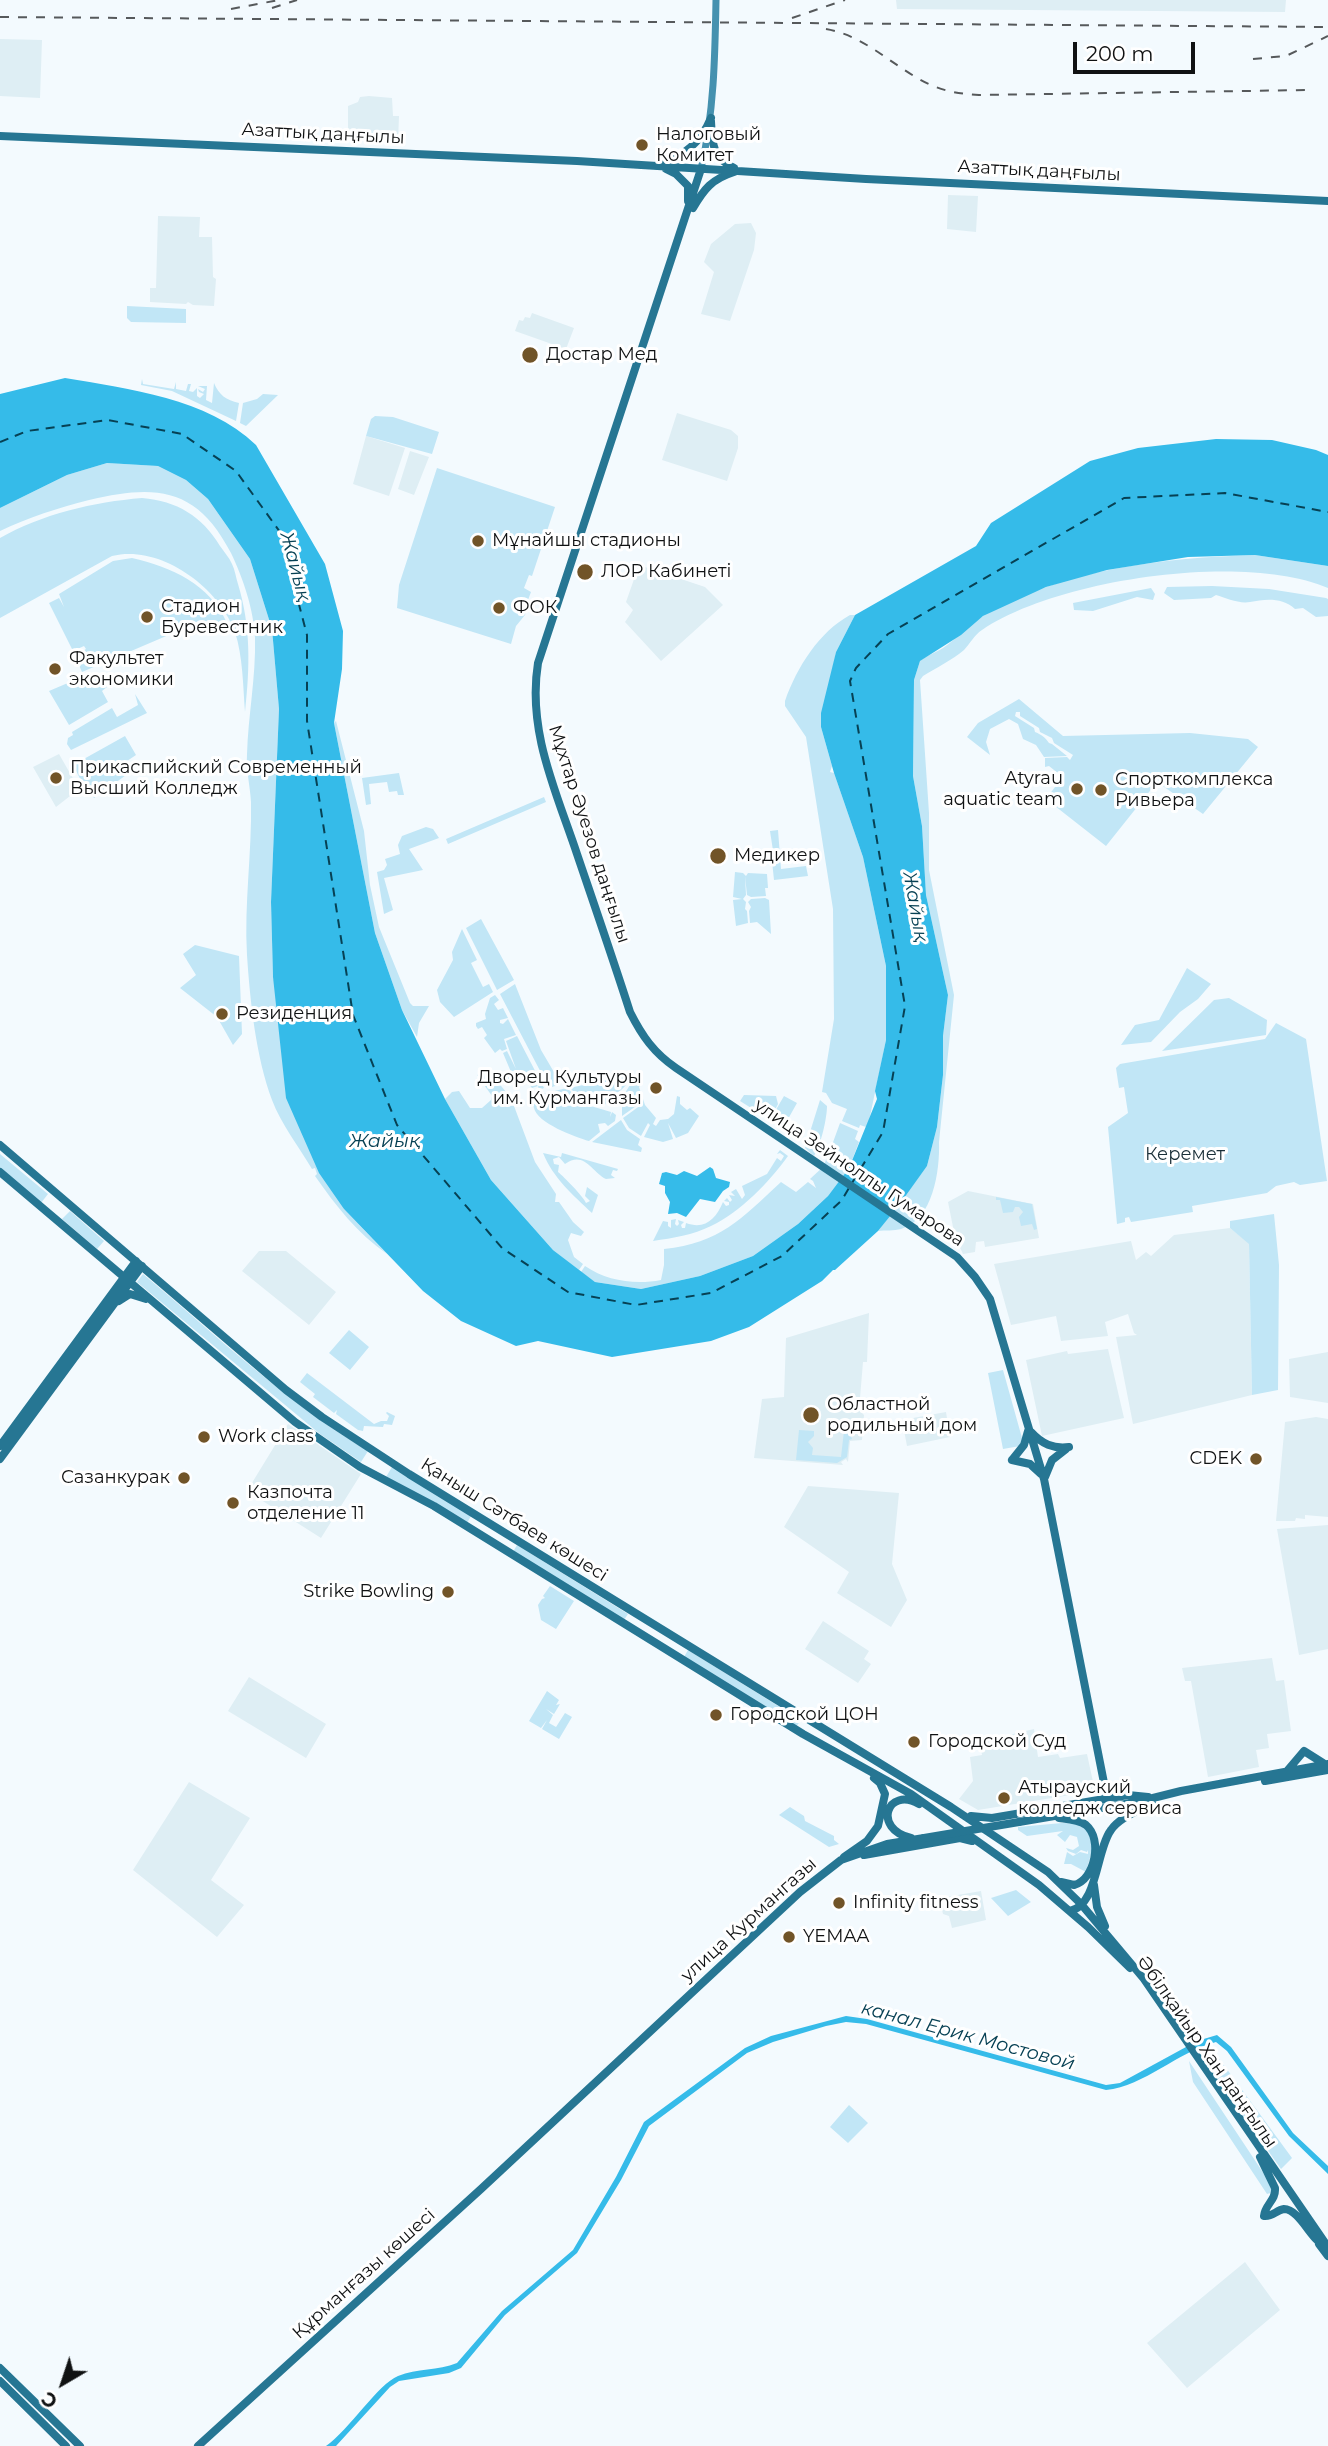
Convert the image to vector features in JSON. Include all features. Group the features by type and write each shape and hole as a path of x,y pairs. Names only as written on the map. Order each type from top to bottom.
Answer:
{"main road":[{"name":"Мұхтар Әуезов даңғылы","path":"676,1068 652,1048 630,1012 548,768 538,730 534,692 538,663 559,595 701,169 714,86 716,0"},
{"path":"647,165 666,162 688,151 702,136 711,118"},
{"path":"711,118 713,146 717,156 727,165 746,171"},
{"name":"Азаттық даңғылы","path":"0,136 647,165 866,179 1328,201"},
{"path":"647,165 676,174 688,186 686,219"},
{"path":"686,219 706,186 723,176 746,171"},
{"name":"улица Зейноллы Гумарова","path":"676,1068 957,1257 975,1277 990,1299 1044,1479"},
{"name":"Қаныш Сәтбаев көшесі","path":"0,1145 286,1390 322,1417 409,1474 962,1813 1048,1872"},
{"name":"Қаныш Сәтбаев көшесі","path":"0,1172 295,1422 360,1467 434,1506 813,1740 911,1794 1039,1885"},
{"path":"0,1446 139,1264"},
{"path":"0,1459 114,1304 126,1280"},
{"path":"114,1304 130,1294 153,1302"},
{"path":"1044,1479 1052,1460 1069,1447 1044,1444 1029,1428 1024,1444 1012,1460 1030,1464 1044,1479 1107,1798"},
{"path":"630,1629 626,1623 627,1618 635,1614 642,1617"},
{"path":"674,1656 682,1655 685,1651 686,1647 681,1641"},
{"path":"813,1740 808,1733 810,1729 821,1727"},
{"path":"1287,1771 1304,1751 1327,1766"},
{"path":"841,1860 872,1837 883,1807 883,1788 858,1766"},
{"name":"улица Курмангазы","path":"551,2124 741,1944 841,1860 887,1844 1152,1800 1327,1766"},
{"name":"улица Курмангазы","path":"1264,1778 1287,1771 1327,1766"},
{"path":"881,1778 888,1772 887,1768"},
{"path":"962,1813 977,1818 992,1818 1128,1795 1152,1800"},
{"path":"921,1839 899,1835 890,1826 888,1812 893,1803 912,1800 943,1818"},
{"path":"1070,1911 1081,1904 1095,1878 1104,1841 1113,1826 1152,1800"},
{"path":"1049,1817 1075,1820 1084,1824 1095,1842 1091,1870 1085,1880 1074,1885 1057,1880"},
{"path":"851,1857 960,1838 978,1843"},
{"path":"1039,1885 1048,1880 1048,1872"},
{"name":"Әбілқайыр Хан даңғылы","path":"1048,1872 1081,1904 1144,1979 1181,2038"},
{"path":"1095,1878 1097,1907 1111,1938"},
{"name":"Әбілқайыр Хан даңғылы","path":"1039,1885 1129,1967 1328,2247"},
{"name":"Әбілқайыр Хан даңғылы","path":"1194,2057 1328,2256"},
{"name":"Құрманғазы көшесі","path":"198,2446 551,2124"},
{"path":"1260,2157 1276,2193 1274,2200 1265,2209 1264,2216 1271,2216 1283,2209 1288,2210 1294,2213 1317,2240"},
{"path":"0,2368 80,2446"},
{"path":"0,2381 66,2446"}],"shaded area":[{"path":"896,0 1286,0 1285,12 897,9"},
{"path":"0,39 42,40 40,98 0,96"},
{"path":"360,97 392,98 393,116 399,116 398,142 348,139 348,106 358,102"},
{"path":"948,195 978,196 976,232 947,229"},
{"path":"158,216 200,217 199,237 212,237 213,277 216,279 214,306 193,305 188,302 150,302 150,288 156,288"},
{"path":"751,223 756,233 754,250 730,321 701,314 714,272 704,262 711,244 735,224"},
{"path":"532,313 574,328 566,349 515,331 519,320 530,318"},
{"path":"677,413 731,430 738,436 738,448 727,481 662,460"},
{"path":"366,436 405,448 389,496 353,484"},
{"path":"410,451 429,457 414,495 398,489"},
{"path":"639,565 705,587 723,605 661,661 625,622 633,610 626,602"},
{"name":"Прикаспийский Современный Высший Колледж","path":"59,754 79,789 56,807 33,767"},
{"path":"968,1191 1033,1204 1039,1238 985,1247 984,1241 976,1242 975,1252 963,1254 955,1237 948,1202"},
{"path":"1230,1228 1249,1243 1252,1395 1133,1424 1116,1337 1137,1335 1128,1314 1105,1322 1108,1336 1061,1341 1056,1316 1011,1325 994,1264 1131,1241 1136,1260 1146,1252 1151,1256 1174,1235"},
{"path":"259,1251 286,1251 336,1292 309,1325 242,1271"},
{"path":"869,1313 867,1362 863,1362 859,1410 864,1415 862,1440 850,1441 848,1462 846,1459 841,1462 843,1465 754,1458 762,1399 784,1397 786,1338"},
{"path":"1108,1349 1124,1418 1042,1436 1026,1360 1067,1351 1068,1354"},
{"path":"1328,1352 1328,1403 1290,1397 1289,1359"},
{"path":"946,1412 950,1437 907,1446 902,1420"},
{"path":"1316,1417 1328,1419 1328,1517 1305,1515 1305,1519 1276,1521 1285,1422"},
{"path":"288,1424 361,1474 321,1538 247,1491"},
{"path":"808,1486 899,1493 892,1564 907,1600 891,1627 837,1593 849,1572 784,1527"},
{"path":"1328,1525 1328,1649 1299,1655 1277,1529"},
{"path":"823,1621 869,1651 864,1659 871,1664 858,1683 805,1649"},
{"path":"1272,1658 1276,1681 1284,1680 1291,1731 1267,1734 1269,1748 1256,1750 1259,1767 1208,1777 1191,1681 1185,1681 1182,1668"},
{"path":"249,1677 326,1724 306,1758 228,1711"},
{"path":"1034,1729 1038,1757 1058,1754 1060,1758 1087,1754 1095,1791 978,1810 959,1799 973,1781 970,1757 982,1755 980,1742"},
{"path":"189,1782 250,1818 211,1880 244,1905 217,1937 133,1870"},
{"path":"981,1891 986,1920 952,1928 949,1916 943,1914 941,1905 946,1897"},
{"path":"1245,2262 1280,2310 1187,2388 1147,2343"}],"green space":[{"path":"127,306 186,309 186,323 131,322 127,318"},
{"path":"142,379 143,384 174,389 176,382 176,389 186,391 188,384 191,384 189,391 193,392 197,388 197,396 200,398 204,394 198,389 203,392 205,389 198,386 207,386 206,400 212,403 214,383 224,396 239,403 236,421 172,391 141,385"},
{"path":"263,394 278,395 246,426 240,423 243,403"},
{"path":"375,416 393,417 439,432 432,454 366,436 371,419"},
{"path":"107,463 158,466 186,480 208,499 250,559 272,629 279,709 271,902 273,977 344,1209 387,1254 348,1218 315,1176 315,1168 312,1169 276,1109 262,1066 252,1010 246,936 251,821 247,754 255,638 247,594 231,553 218,531 189,503 154,492 135,492 89,500 44,513 0,531 0,508 67,475"},
{"name":"Мұнайшы стадионы","path":"437,468 555,507 532,576 529,575 524,588 531,592 528,600 523,600 529,603 525,615 516,626 511,644 397,608 399,585"},
{"path":"142,498 177,507 197,518 231,561 242,600 247,632 248,679 245,712 240,651 227,615 202,585 168,563 149,556 112,556 0,618 0,538 33,522 69,510"},
{"path":"1255,555 1328,566 1328,588 1292,577 1249,572 1151,576 1102,585 1056,597 1015,612 982,630 964,650 920,680 929,813 929,870 954,995 938,1167 932,1193 921,1216 912,1224 898,1230 878,1231 927,1166 937,1127 943,1075 943,1036 948,995 926,895 922,826 913,776 914,680 920,661 943,648 985,615 1049,586 1116,568 1186,559"},
{"name":"Стадион Буревестник","path":"132,558 161,566 188,579 220,609 227,623 193,632 192,625 82,672 75,656 86,649 84,646 73,651 49,603 59,598 64,607 59,594 113,561"},
{"path":"1167,587 1269,589 1326,598 1328,616 1316,617 1303,608 1295,609 1285,602 1273,600 1241,602 1216,595 1211,598 1174,600 1164,593"},
{"path":"1151,588 1155,594 1153,600 1137,597 1093,611 1074,610 1073,603"},
{"path":"850,615 855,615 836,652 821,727 832,766 830,772 834,773 863,857 886,966 886,1040 869,1121 866,1127 860,1125 859,1128 842,1121 847,1109 832,1103 826,1093 822,1092 834,1019 833,909 806,737 785,706 796,676 810,652 828,631"},
{"path":"89,674 107,687 102,691 108,702 69,725 49,691"},
{"path":"135,694 147,713 71,750 67,744 72,732 112,708 117,717 138,705"},
{"name":"Спорткомплекса Ривьера","path":"1019,699 1063,736 1190,733 1248,739 1258,747 1203,814 1157,782 1106,846 1046,799 1061,779 1049,766 1045,767 1045,758 1067,757 1070,760 1073,755 1020,716 1020,712 1016,712 1015,716 1067,756 1044,757 1036,745 1023,739 1018,724 1009,719 990,729 986,742 990,755 967,737 978,723"},
{"path":"336,721 364,831 370,885 379,927 410,1003 413,1006 429,1006 419,1023 417,1037 402,1010 375,933 334,723"},
{"path":"125,736 136,755 127,761 125,766 129,773 94,798 89,796 73,765"},
{"path":"399,773 404,795 398,795 397,791 389,792 387,782 369,784 371,804 366,805 362,778"},
{"path":"544,797 546,802 448,844 446,839"},
{"path":"426,827 433,829 439,838 409,849 423,870 384,878 393,910 384,914 377,872 384,870 387,865 385,859 400,854 398,845 402,836"},
{"path":"778,830 781,869 806,866 808,876 774,880 772,861 778,858 774,857 770,831"},
{"path":"735,872 746,876 748,873 767,874 768,888 765,888 766,896 747,895 745,876 746,895 743,899 746,902 748,923 736,926 733,900 742,899 733,897"},
{"path":"751,899 769,900 771,934 757,922 750,923 751,907 748,902"},
{"path":"481,919 514,980 497,990 466,928"},
{"path":"462,929 477,960 471,963 483,987 489,984 493,992 454,1017 440,1002 437,990 453,960 452,952"},
{"path":"195,945 239,956 242,1034 233,1045 217,1017 180,988 196,975 183,954"},
{"path":"1187,968 1211,984 1151,1042 1121,1045 1135,1025 1159,1020"},
{"path":"515,984 541,1050 561,1084 549,1088 500,994"},
{"path":"495,995 499,1000 494,1004 498,1010 503,1008 508,1018 500,1020 500,1023 503,1024 508,1019 516,1035 504,1039 507,1049 500,1049 495,1053 484,1038 487,1035 482,1027 478,1029 476,1023 486,1019 490,998"},
{"path":"1229,998 1267,1020 1266,1035 1162,1051 1214,1000"},
{"name":"Керемет","path":"1276,1023 1306,1039 1327,1181 1300,1185 1294,1182 1276,1186 1267,1193 1192,1206 1193,1212 1131,1222 1129,1217 1125,1218 1125,1222 1117,1224 1108,1127 1128,1113 1124,1087 1119,1088 1116,1068 1120,1064 1265,1039"},
{"path":"517,1036 544,1088 532,1088 521,1074 511,1083 506,1076 511,1072 503,1053 507,1051 516,1069 506,1041"},
{"path":"488,1070 511,1098 535,1162 556,1194 555,1202 559,1202 584,1232 581,1236 571,1233 568,1240 574,1257 583,1264 579,1270 553,1250 491,1180 445,1099 452,1092 459,1091 470,1108 482,1108 492,1096 477,1075"},
{"path":"640,1073 642,1082 639,1087 645,1105 656,1118 653,1124 656,1126 660,1120 668,1119 674,1114 677,1096 680,1097 680,1104 699,1116 688,1133 676,1138 668,1123 673,1139 663,1142 644,1137 650,1125 648,1123 641,1136 629,1128 623,1118 641,1105 622,1116 622,1106 626,1101 625,1093"},
{"path":"628,1075 631,1079 628,1083 604,1106 579,1097 570,1088"},
{"path":"567,1088 584,1104 611,1112 610,1117 612,1112 616,1115 615,1121 608,1126 605,1123 598,1124 600,1132 589,1141 557,1129 542,1119 534,1108 534,1096"},
{"path":"744,1095 776,1096 778,1104 770,1120 740,1101"},
{"path":"784,1096 797,1103 783,1128 770,1120"},
{"path":"820,1100 827,1106 827,1111 814,1156 805,1148"},
{"path":"621,1120 627,1130 640,1139 638,1145 642,1148 641,1152 592,1142"},
{"path":"840,1123 858,1131 855,1139 859,1142 849,1168 828,1196 798,1224 753,1256 700,1276 641,1289 595,1282 581,1272 585,1266 622,1280 661,1280 664,1249 683,1246 715,1235 741,1218 781,1182 796,1192 808,1182 816,1188 810,1179 824,1166 829,1150 833,1150 832,1145"},
{"path":"780,1150 788,1156 763,1186 733,1213 697,1232 653,1241 663,1221 668,1222 671,1228 671,1220 676,1219 677,1226 678,1220 684,1222 682,1228 685,1228 686,1223 704,1224 713,1218 723,1202 726,1206 729,1205 729,1202 724,1201 727,1198 730,1202 732,1200 729,1195 735,1196 731,1192 736,1189 742,1199 745,1195 742,1186 767,1174 777,1158 781,1161 784,1156 777,1154"},
{"path":"543,1153 561,1157 562,1153 618,1169 613,1170 611,1175 615,1178 606,1179 583,1161 577,1159 565,1164 559,1157 553,1159 554,1164 559,1165 558,1172 586,1203 590,1201 585,1196 587,1187 598,1195 592,1213 558,1178"},
{"path":"0,1154 48,1194 41,1203 0,1168"},
{"path":"996,1197 1032,1204 1037,1229 1034,1230 1032,1224 1021,1226 1019,1217 1023,1212 1019,1207 1015,1207 1013,1212 1003,1213 1000,1200 996,1200"},
{"path":"70,1211 104,1241 97,1249 62,1219"},
{"path":"1274,1214 1279,1265 1278,1390 1252,1395 1249,1244 1230,1228 1230,1221"},
{"path":"143,1274 280,1390 368,1451 361,1462 320,1434 137,1282"},
{"path":"349,1330 369,1347 350,1370 329,1353"},
{"path":"1003,1370 1022,1438 1020,1446 1003,1449 988,1373"},
{"path":"307,1373 374,1424 387,1421 387,1412 395,1416 392,1425 364,1426 363,1431 358,1430 336,1414 337,1410 334,1413 313,1397 315,1394 300,1382"},
{"path":"799,1430 814,1431 814,1436 808,1442 813,1448 812,1455 841,1457 844,1431 849,1432 852,1439 849,1440 847,1457 837,1463 796,1460"},
{"path":"392,1467 471,1516 467,1523 386,1477"},
{"path":"517,1545 628,1614 624,1620 513,1552"},
{"path":"550,1586 574,1601 556,1629 541,1620 538,1605 545,1598 543,1596"},
{"path":"688,1650 801,1720 796,1727 684,1657"},
{"path":"547,1691 559,1700 556,1705 560,1704 554,1714 546,1709 553,1715 549,1723 556,1727 565,1713 572,1717 559,1739 542,1729 547,1720 541,1728 529,1721"},
{"path":"790,1807 804,1816 805,1821 834,1836 834,1840 839,1844 829,1847 779,1815"},
{"path":"1073,1822 1088,1830 1093,1847 1086,1872 1071,1864 1064,1864 1067,1852 1073,1856 1080,1852 1088,1854 1088,1850 1081,1850 1076,1854 1066,1848 1073,1850 1079,1846 1077,1837 1070,1835 1065,1842 1057,1835 1063,1831 1027,1836 1018,1830 1018,1827"},
{"path":"1016,1890 1031,1902 1008,1916 991,1898"},
{"path":"1211,2056 1218,2057 1292,2158 1281,2169 1204,2060"},
{"path":"1189,2061 1274,2192 1267,2194 1193,2082"},
{"path":"849,2105 868,2123 848,2143 830,2127"}],"water":[{"name":"Жайық","path":"65,378 141,392 191,406 236,429 256,445 325,564 343,631 342,669 334,723 375,933 402,1010 445,1099 491,1180 553,1250 595,1282 641,1289 700,1276 753,1256 798,1224 828,1196 849,1168 877,1099 875,1091 886,1040 886,966 863,857 821,727 821,713 836,652 855,615 976,546 991,523 1090,461 1138,448 1216,439 1272,440 1328,455 1328,566 1255,555 1188,557 1107,570 1046,587 983,616 961,635 920,661 914,680 913,776 922,826 926,895 948,995 937,1127 927,1166 878,1231 835,1270 749,1327 711,1341 612,1357 538,1341 516,1346 461,1321 423,1291 344,1209 319,1173 286,1098 273,977 271,902 279,709 272,629 250,559 208,499 186,480 158,466 107,463 67,475 0,508 0,394"},
{"path":"710,1167 716,1178 730,1182 729,1187 715,1202 700,1199 686,1217 677,1213 668,1214 670,1202 665,1186 659,1184 662,1173 677,1175 684,1171 697,1176"},
{"name":"канал Ерик Мостовой","path":"846,2016 867,2019 1106,2085 1120,2083 1197,2041 1217,2035 1231,2047 1293,2133 1328,2166 1328,2174 1289,2136 1227,2051 1216,2042 1188,2053 1148,2076 1106,2090 866,2024 846,2022 826,2026 747,2053 649,2126 621,2180 577,2253 505,2315 461,2368 449,2373 399,2381 390,2387 336,2446 326,2446 390,2381 405,2373 457,2363 502,2311 573,2250 616,2177 644,2122 745,2048 771,2036"}],"ferry route":[{"path":"0,442 27,431 108,420 182,434 236,471 280,532 307,635 307,721 353,1015 397,1125 502,1248 568,1292 636,1305 711,1293 782,1256 842,1200 849,1188"},
{"path":"852,1183 883,1132 905,1006 850,681 856,668 888,634 1124,498 1225,493 1328,512"}],"railway":[{"path":"231,9 279,0"},
{"path":"272,8 297,0"},
{"path":"792,18 845,0"},
{"path":"0,17 1328,27"},
{"path":"826,29 855,38 931,85 961,93 979,95 1310,90"},
{"path":"1253,59 1286,56 1328,36"}],"place":[{"name":"Налоговый Комитет","path":"642,145"},
{"name":"Достар Мед","path":"530,355"},
{"name":"Мұнайшы стадионы","path":"478,541"},
{"name":"ЛОР Кабинетi","path":"585,572"},
{"name":"ФОК","path":"499,608"},
{"name":"Стадион Буревестник","path":"147,617"},
{"name":"Факультет экономики","path":"55,669"},
{"name":"Прикаспийский Современный Высший Колледж","path":"56,778"},
{"name":"Atyrau aquatic team","path":"1077,789"},
{"name":"Спорткомплекса Ривьера","path":"1101,790"},
{"name":"Медикер","path":"718,856"},
{"name":"Резиденция","path":"222,1014"},
{"name":"Дворец Культуры им. Курмангазы","path":"656,1088"},
{"name":"Областной родильный дом","path":"811,1415"},
{"name":"Work class","path":"204,1437"},
{"name":"CDEK","path":"1256,1459"},
{"name":"Сазанкурак","path":"184,1478"},
{"name":"Казпочта отделение 11","path":"233,1503"},
{"name":"Strike Bowling","path":"448,1592"},
{"name":"Городской ЦОН","path":"716,1715"},
{"name":"Городской Суд","path":"914,1742"},
{"name":"Атырауский колледж сервиса","path":"1004,1798"},
{"name":"Infinity fitness","path":"839,1903"},
{"name":"YEMAA","path":"789,1937"}]}
